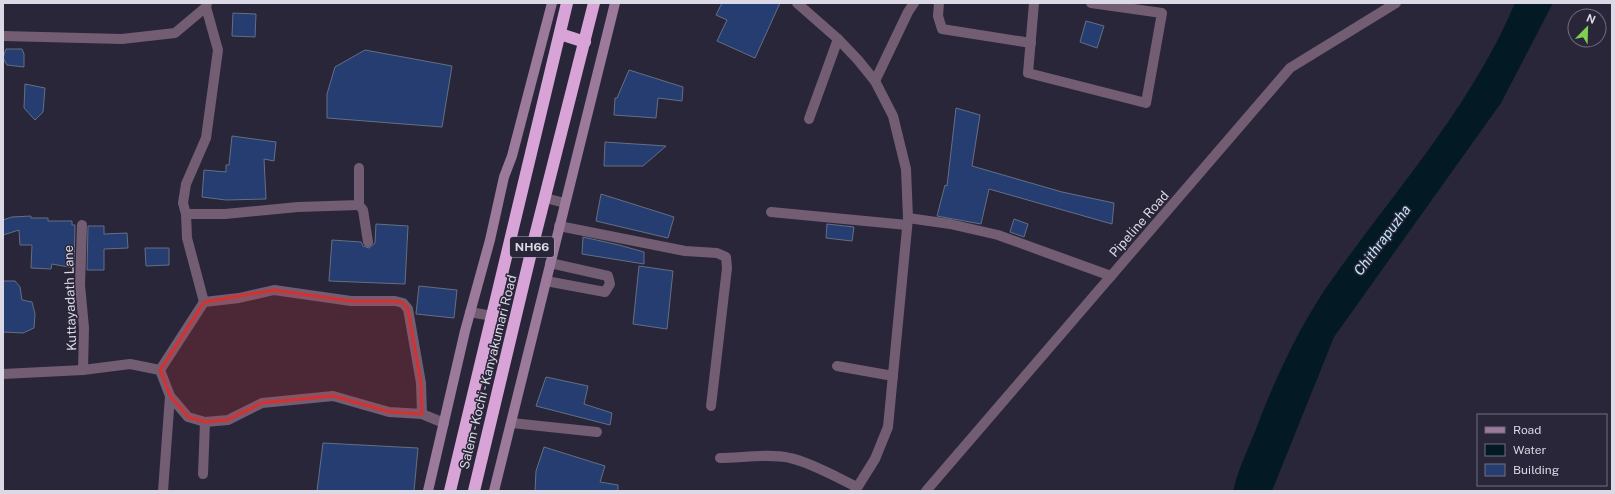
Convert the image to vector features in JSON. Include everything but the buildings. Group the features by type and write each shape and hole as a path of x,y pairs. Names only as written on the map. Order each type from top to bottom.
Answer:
{"highway":[{"name":"Salem - Kochi - Kanyakumari Road","path":"450,491 567,3"},
{"name":"Salem - Kochi - Kanyakumari Road","path":"474,491 594,3"},
{"path":"560,34 585,42"}],"street":[{"path":"428,491 470,312 490,240 504,177 512,156 552,3"},
{"path":"494,491 615,3"},
{"path":"720,458 767,456 790,458 817,468 856,489 875,459 888,427 908,221 906,169 893,116 875,81 838,39 797,3"},
{"path":"875,81 908,12 914,3"},
{"path":"939,3 938,16 942,29 1030,43"},
{"path":"1034,3 1028,73 1146,103 1162,13 1091,3"},
{"name":"Pipeline Road","path":"926,491 1290,68 1396,3"},
{"path":"3,36 122,39 175,33 207,5 218,50 206,138 186,184 183,203 186,214 187,238 204,302 160,370"},
{"path":"809,119 838,39"},
{"path":"359,168 360,205 363,210 368,242"},
{"path":"545,198 565,203"},
{"path":"186,214 225,214 298,207 360,205"},
{"path":"771,212 950,224 998,235 1111,276"},
{"name":"Kuttayadath Lane","path":"82,225 80,285 84,328 83,370"},
{"path":"559,226 686,251 717,253 726,257 727,268 711,406"},
{"path":"546,281 605,292 610,284 608,276 550,263"},
{"path":"204,302 239,298 274,290 351,301 395,301 403,303 408,309 421,383 422,414"},
{"path":"470,312 492,316"},
{"path":"3,374 83,370 130,364 160,370"},
{"path":"837,366 893,376"},
{"path":"160,370 170,396 188,417 206,422 228,420 262,403 333,396 389,412 422,414 444,423"},
{"path":"163,491 170,396"},
{"path":"203,474 206,422"},
{"path":"512,423 597,432"}],"highlighted area":[{"path":"274,290 351,301 395,301 403,303 408,309 421,383 422,414 389,412 333,396 262,403 228,420 205,422 188,417 170,396 160,370 204,302"}],"water":[{"name":"Chithrapuzha","path":"1515,3 1553,3 1501,103 1334,337 1272,491 1233,491 1240,467 1272,390 1300,331 1333,278 1432,145 1455,111 1497,40"}]}
